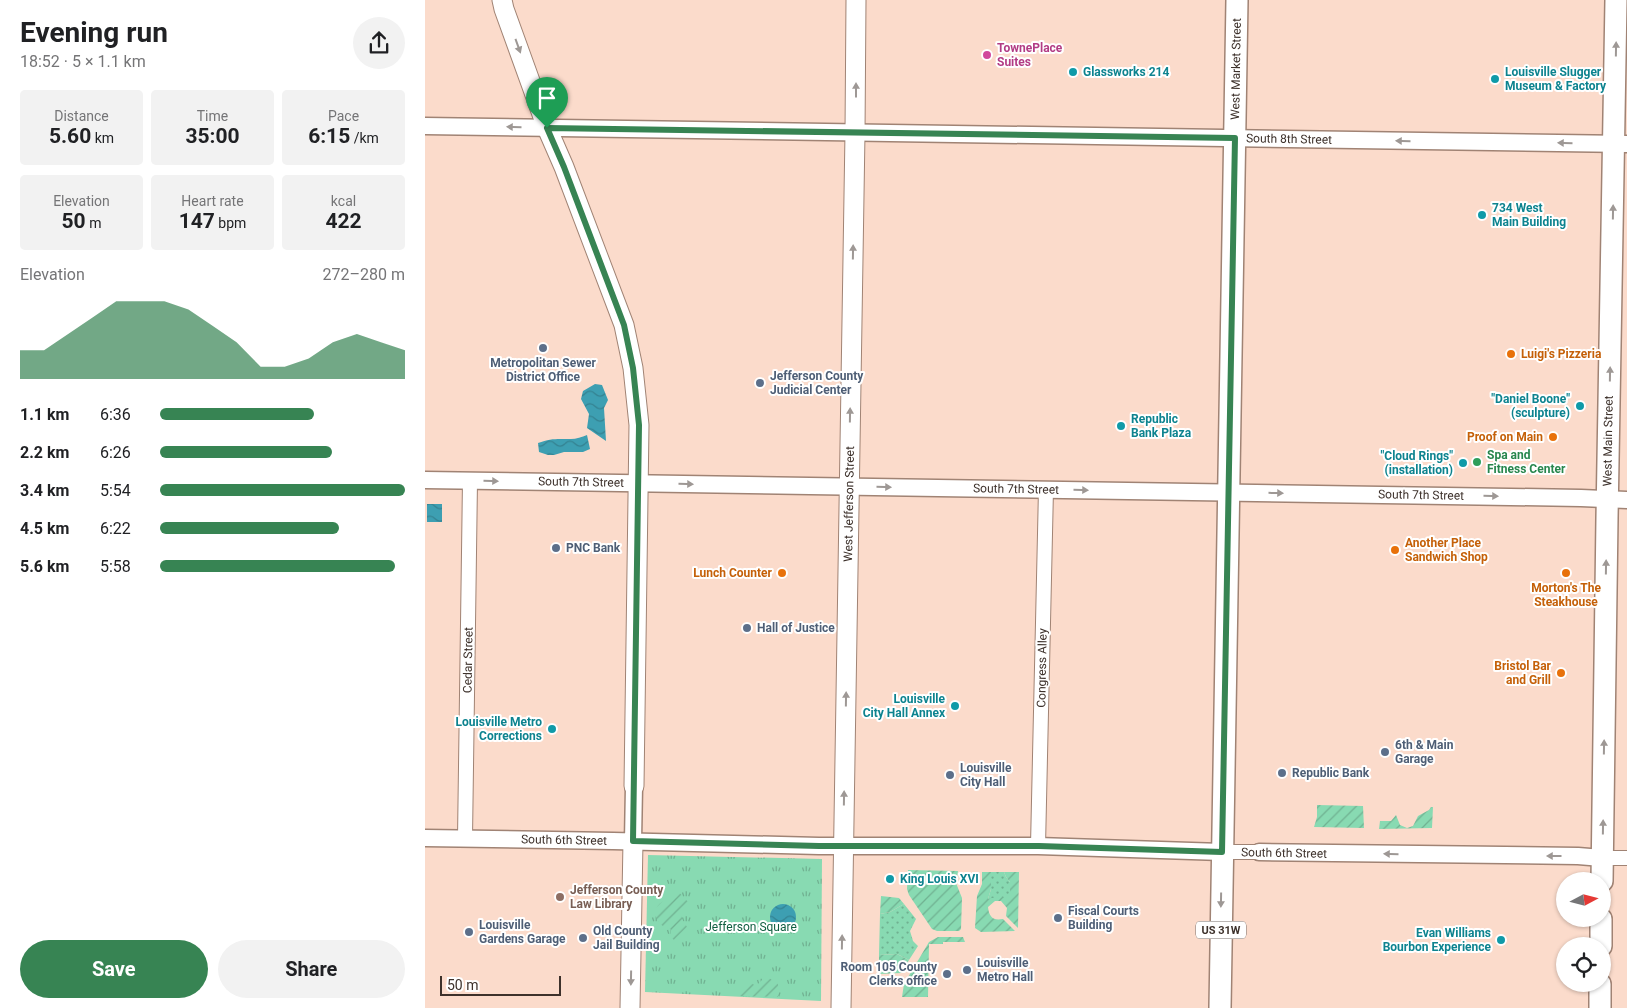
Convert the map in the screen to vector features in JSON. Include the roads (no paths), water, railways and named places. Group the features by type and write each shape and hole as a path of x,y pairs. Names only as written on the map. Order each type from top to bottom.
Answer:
{"main road":[{"path":"502,0 503,9 547,128 564,167 624,325 633,368 638,415 634,786"},
{"name":"West Jefferson Street","path":"841,1008 856,0"},
{"name":"West Market Street","path":"1220,1008 1237,0"},
{"name":"West Main Street","path":"1602,872 1617,499 1621,144 1616,0"},
{"path":"631,1008 633,841"},
{"path":"1600,992 1600,1008"}],"street":[{"name":"South 8th Street","path":"425,126 1621,144"},
{"name":"South 7th Street","path":"425,480 1617,499"},
{"name":"Cedar Street","path":"465,838 470,481"},
{"name":"Congress Alley","path":"1039,846 1046,489"},
{"path":"633,841 634,786"},
{"name":"South 6th Street","path":"425,838 843,846 1039,846 1222,852 1579,856 1603,858"},
{"path":"1603,858 1627,858"}],"water":[{"path":"595,384 602,385 608,400 604,408 606,441 587,428 589,414 581,399 583,391"},
{"path":"587,435 590,449 583,452 564,452 548,455 539,452 538,443 550,440 575,439"},
{"path":"427,504 442,504 442,522 427,522"},
{"path":"783,904 792,908 796,917 792,926 783,930 774,926 770,917 774,908"}],"place":[{"name":"TownePlace Suites","path":"987,55"},
{"name":"Glassworks 214","path":"1073,72"},
{"name":"Louisville Slugger Museum & Factory","path":"1495,79"},
{"name":"734 West Main Building","path":"1482,215"},
{"name":"Metropolitan Sewer District Office","path":"543,348"},
{"name":"Luigi's Pizzeria","path":"1511,354"},
{"name":"Jefferson County Judicial Center","path":"760,383"},
{"name":"\"Daniel Boone\" (sculpture)","path":"1580,406"},
{"name":"Republic Bank Plaza","path":"1121,426"},
{"name":"Proof on Main","path":"1553,437"},
{"name":"Spa and Fitness Center","path":"1477,462"},
{"name":"\"Cloud Rings\" (installation)","path":"1463,463"},
{"name":"PNC Bank","path":"556,548"},
{"name":"Another Place Sandwich Shop","path":"1395,550"},
{"name":"Lunch Counter","path":"782,573"},
{"name":"Morton's The Steakhouse","path":"1566,573"},
{"name":"Hall of Justice","path":"747,628"},
{"name":"Bristol Bar and Grill","path":"1561,673"},
{"name":"Louisville City Hall Annex","path":"955,706"},
{"name":"Louisville Metro Corrections","path":"552,729"},
{"name":"6th & Main Garage","path":"1385,752"},
{"name":"Republic Bank","path":"1282,773"},
{"name":"Louisville City Hall","path":"950,775"},
{"name":"King Louis XVI","path":"890,879"},
{"name":"Jefferson County Law Library","path":"560,897"},
{"name":"Fiscal Courts Building","path":"1058,918"},
{"name":"Louisville Gardens Garage","path":"469,932"},
{"name":"Old County Jail Building","path":"583,938"},
{"name":"Evan Williams Bourbon Experience","path":"1501,940"},
{"name":"Louisville Metro Hall","path":"967,970"},
{"name":"Room 105 County Clerks office","path":"947,974"}],"park label":[{"name":"Jefferson Square","path":"751,927"}]}
